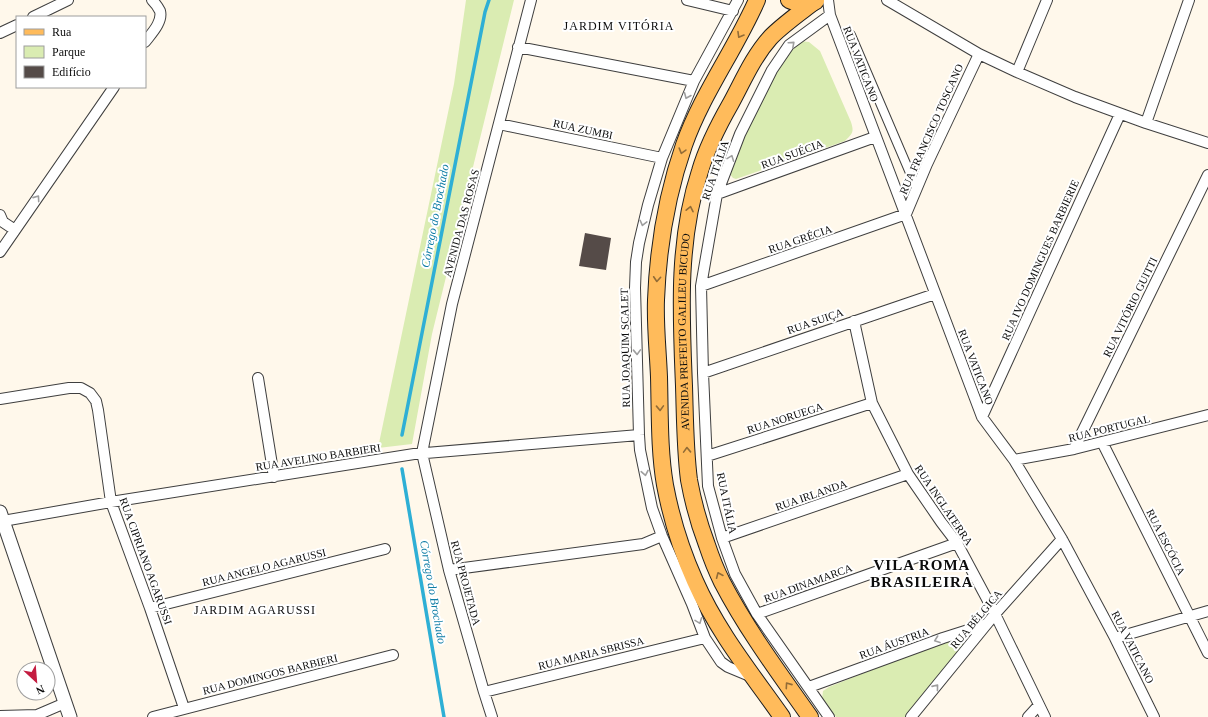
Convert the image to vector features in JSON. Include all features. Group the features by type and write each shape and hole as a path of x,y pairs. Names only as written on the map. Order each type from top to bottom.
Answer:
{"main road":[{"name":"AVENIDA PREFEITO GALILEU BICUDO","path":"757,0 747,23 703,101 684,145 668,202 659,255 656,302 661,448 666,486 673,515 680,542 695,581 723,633 782,717"},
{"path":"789,0 801,4 819,1"},
{"name":"AVENIDA PREFEITO GALILEU BICUDO","path":"810,717 756,640 727,592 706,544 696,513 687,458 681,276 685,236 690,207 700,170 716,130 753,61 770,37 819,1"}],"street":[{"path":"35,16 68,0"},
{"path":"146,41 158,24 160,17 160,11 152,0"},
{"name":"AVENIDA DAS ROSAS","path":"422,453 452,304 531,0"},
{"path":"687,0 733,11"},
{"name":"RUA JOAQUIM SCALET","path":"738,0 694,82 662,158 648,205 639,243 636,262 635,288 640,450 652,508 662,536 692,604 705,638 721,662 728,667 755,678"},
{"path":"1018,72 1047,0"},
{"path":"1146,123 1189,0"},
{"name":"RUA VATICANO","path":"819,1 830,15 982,417 1014,460 1062,539 1115,638 1154,717"},
{"path":"892,1 979,54 1018,72 1075,97 1120,114 1208,143"},
{"name":"RUA ITÁLIA","path":"829,717 757,614 736,574 722,538 708,486 701,286 717,194 740,134 772,70 789,45 830,15"},
{"path":"0,33 16,25"},
{"path":"851,35 916,187"},
{"path":"518,46 694,82"},
{"name":"RUA FRANCISCO TOSCANO","path":"906,214 916,187 979,54"},
{"path":"0,252 113,88"},
{"name":"RUA IVO DOMINGUES BARBIERIE","path":"982,417 1120,114"},
{"name":"RUA ZUMBI","path":"500,124 662,158"},
{"name":"RUA SUÉCIA","path":"717,194 875,137"},
{"name":"RUA VITÓRIO GUITTI","path":"1074,449 1208,175"},
{"name":"RUA GRÉCIA","path":"701,286 906,214"},
{"path":"0,215 3,222 15,230"},
{"name":"RUA SUIÇA","path":"703,373 936,294"},
{"name":"RUA INGLATERRA","path":"854,321 872,403 908,474 957,543 995,614 1038,706 1045,717"},
{"path":"258,378 274,476"},
{"name":"RUA CIPRIANO AGARUSSI","path":"0,399 69,388 81,388 90,393 96,402 111,502 150,608 184,708"},
{"name":"RUA NORUEGA","path":"706,456 872,403"},
{"name":"RUA PORTUGAL","path":"1014,460 1074,449 1208,415"},
{"name":"RUA AVELINO BARBIERI","path":"2,516 111,502 422,453 639,435"},
{"name":"RUA ESCÓCIA","path":"1102,442 1208,653"},
{"name":"RUA PROJETADA","path":"422,453 449,570 492,717"},
{"name":"RUA IRLANDA","path":"722,538 908,474"},
{"path":"2,516 70,717"},
{"path":"449,570 643,544 662,536"},
{"name":"RUA BÉLGICA","path":"911,717 995,614 1062,539"},
{"name":"RUA DINAMARCA","path":"757,614 957,543"},
{"name":"RUA ANGELO AGARUSSI","path":"150,608 384,549"},
{"path":"1115,638 1208,611"},
{"name":"RUA ÁUSTRIA","path":"809,687 987,624"},
{"name":"RUA MARIA SBRISSA","path":"484,692 705,638"},
{"name":"RUA DOMINGOS BARBIERI","path":"153,717 393,655"},
{"path":"0,716 36,716 65,703"},
{"path":"1028,717 1038,706"}],"green space":[{"path":"466,0 514,0 432,334 412,444 378,448 454,84"},
{"path":"800,41 809,42 820,51 851,122 852,132 845,141 736,179 733,178 729,173 731,166 765,94 780,65 790,50"},
{"path":"954,638 963,642 964,647 906,717 836,717 822,699 823,691 829,687 943,641"}],"building":[{"path":"585,233 611,238 606,270 579,266"}],"waterway":[{"name":"Córrego do Brochado","path":"402,435 485,12 489,0"},
{"name":"Córrego do Brochado","path":"402,469 444,717"}],"district":[{"name":"JARDIM VITÓRIA","path":"619,26"},
{"name":"VILA ROMA BRASILEIRA","path":"922,574"},
{"name":"JARDIM AGARUSSI","path":"255,610"}]}
